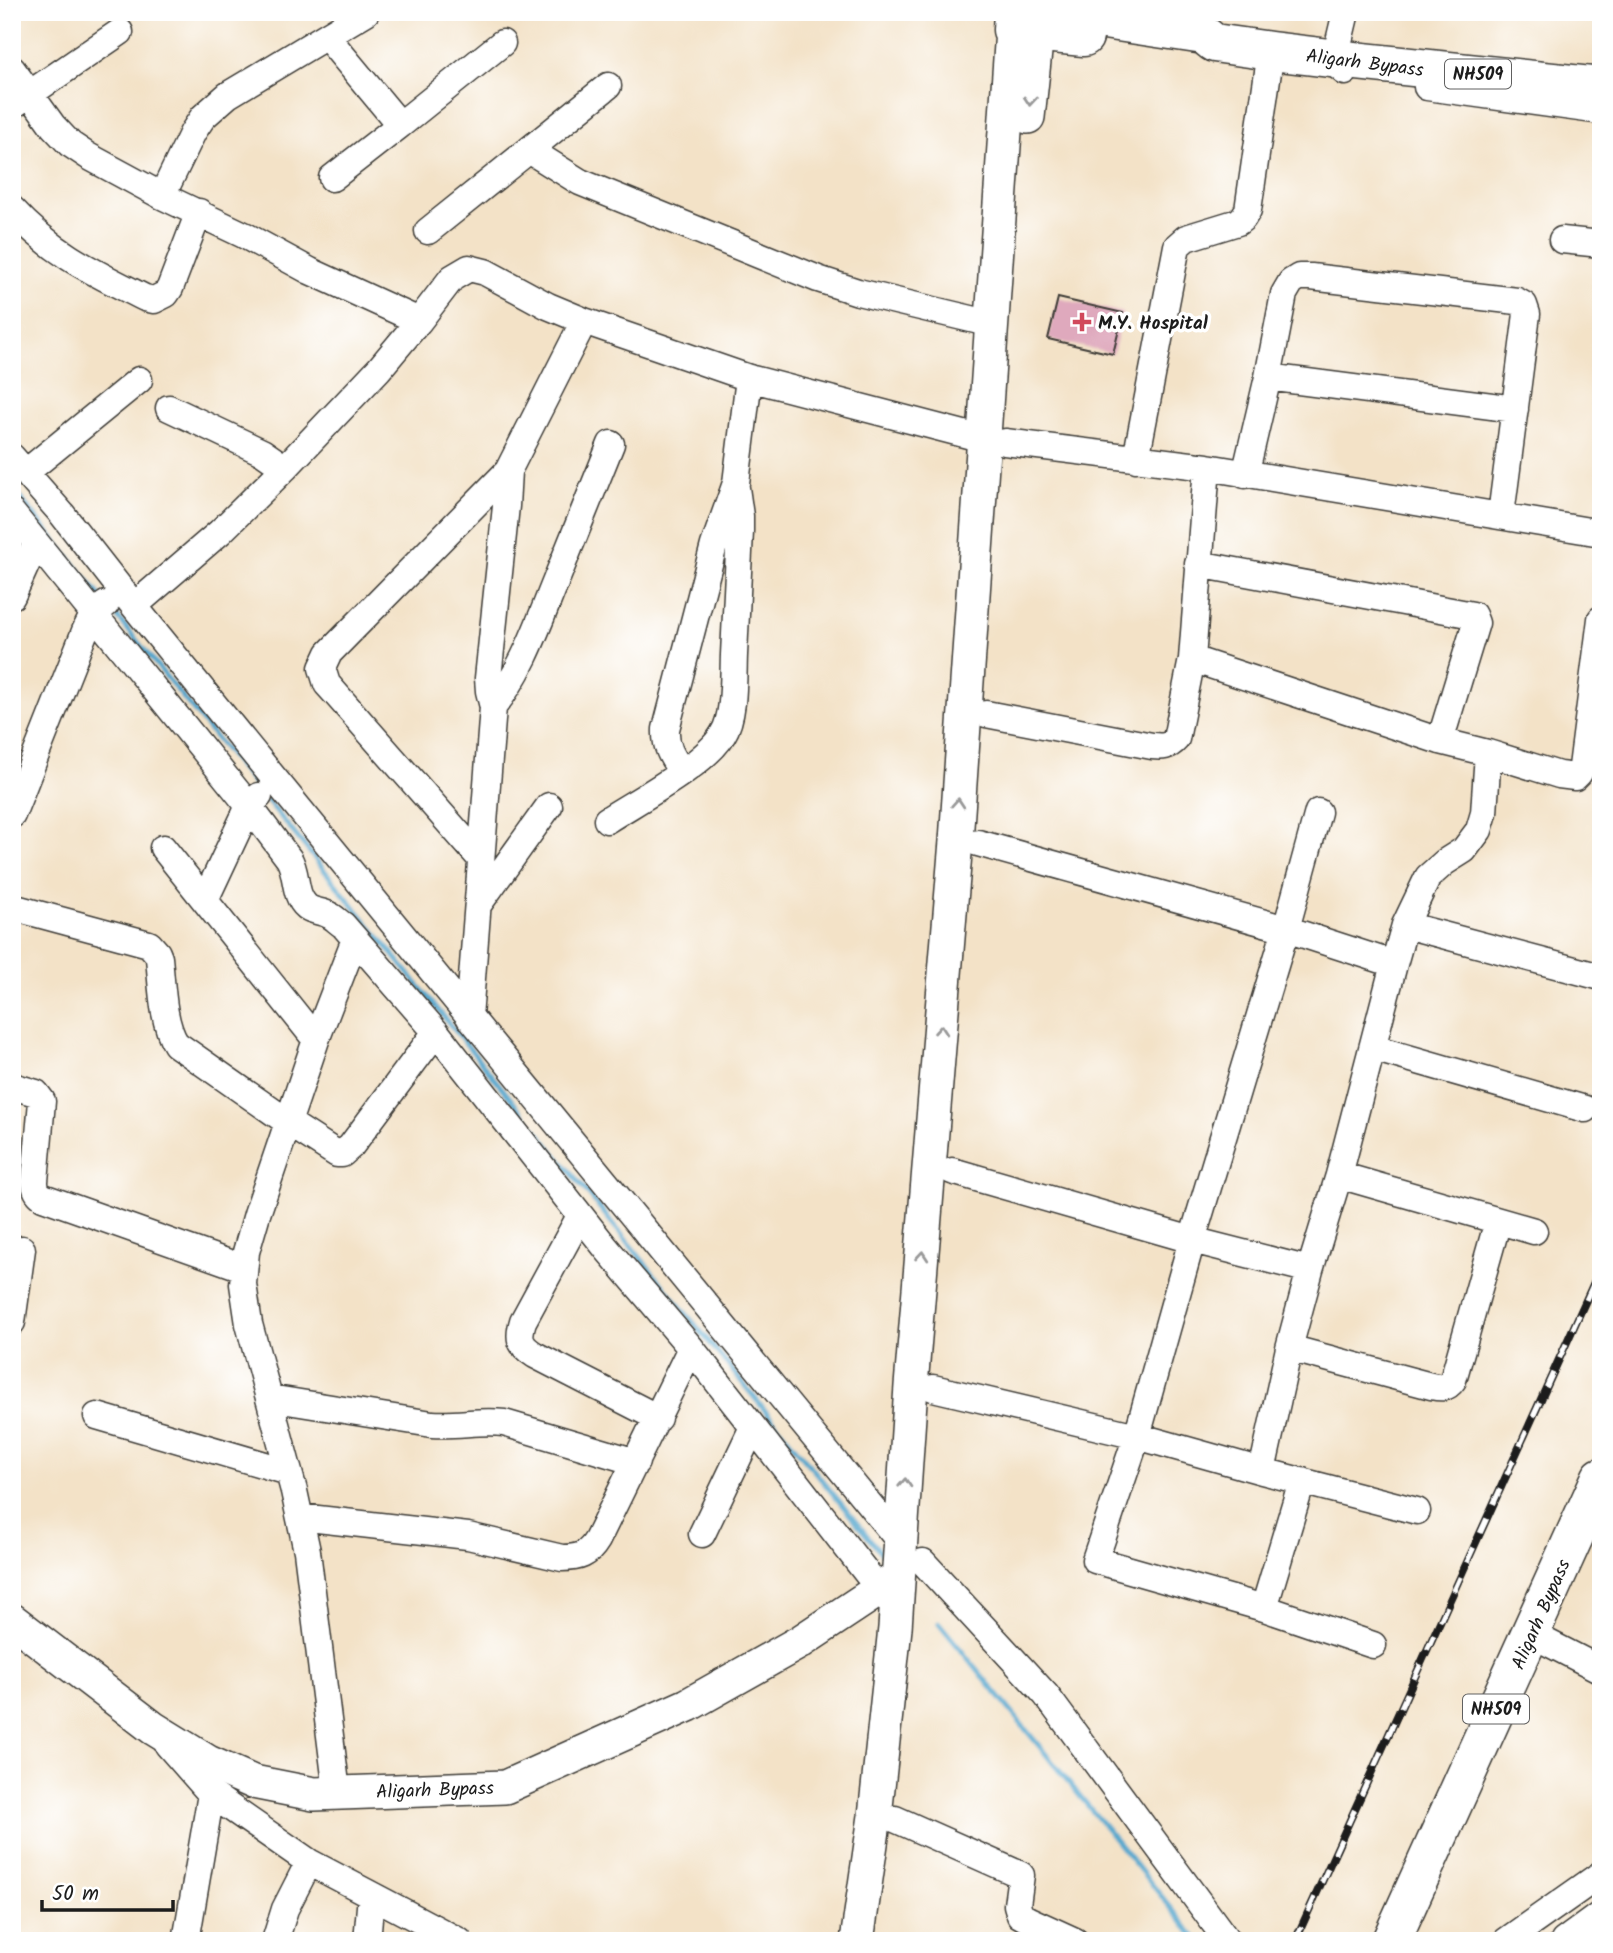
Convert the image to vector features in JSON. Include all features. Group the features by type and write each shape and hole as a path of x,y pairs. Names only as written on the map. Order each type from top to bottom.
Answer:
{"highway":[{"name":"Aligarh Bypass","path":"1030,20 1178,22 1214,43 1601,87"},
{"name":"Aligarh Bypass","path":"1030,20 1203,49 1214,43"},
{"name":"Aligarh Bypass","path":"1391,1941 1531,1634 1593,1519 1601,1477"}],"main road":[{"path":"857,1941 904,1569 933,1388 978,843 986,714 994,441 992,324 1030,20"},
{"path":"876,1941 895,1819 911,1386 956,841 994,441 1014,330 1026,140 1030,20"},
{"name":"Aligarh Bypass","path":"12,1620 153,1728 208,1762 253,1782 314,1794 505,1787 688,1705 800,1642 904,1569"}],"street":[{"path":"162,196 193,132 212,108 228,95 366,12"},
{"path":"1346,12 1343,71 1352,76 1601,111"},
{"path":"21,100 120,32"},
{"path":"327,37 400,125"},
{"path":"332,178 502,43"},
{"path":"1345,60 1353,49 1370,46 1601,73"},
{"path":"1136,459 1177,246 1186,238 1238,222 1248,210 1271,51"},
{"path":"12,69 21,100 70,144 88,156 310,271 419,321"},
{"path":"428,231 608,86"},
{"path":"529,150 580,182 818,279 858,292 992,324"},
{"path":"12,209 53,248 78,264 154,300 166,294 170,288 199,212"},
{"path":"1562,240 1601,244"},
{"path":"12,816 85,631 113,604 220,532 379,369 452,278 469,268 485,272 548,306 584,321 749,378 994,441 1207,467 1601,533"},
{"path":"1245,475 1284,294 1291,282 1299,277 1311,277 1517,301 1524,305 1527,314 1501,515"},
{"path":"480,858 327,684 322,668 329,653 508,471 584,321"},
{"path":"1268,377 1515,409"},
{"path":"682,772 668,751 666,729 714,545 736,483 749,378"},
{"path":"139,380 19,465 62,514 113,604 262,795 469,1017 904,1569"},
{"path":"169,408 262,453 285,468"},
{"path":"493,707 506,691 527,650 611,444"},
{"path":"986,714 1152,746 1171,745 1176,740 1192,659 1207,467"},
{"path":"469,1017 493,707 488,678 508,471"},
{"path":"607,820 682,772 717,743 727,726 740,516 736,483"},
{"path":"12,513 36,543 113,604 262,795 292,864 302,901 312,910 330,915 355,939 436,1032 580,1216 753,1427 904,1569 1046,1695 1226,1939"},
{"path":"12,596 36,543"},
{"path":"1198,564 1473,615 1476,623 1440,741"},
{"path":"1192,659 1440,741 1559,775 1575,776 1582,767 1594,730 1600,626"},
{"path":"1262,1471 1289,1348 1339,1175 1405,925 1428,877 1464,850 1479,830 1484,813 1488,753"},
{"path":"205,900 262,795"},
{"path":"477,906 549,806"},
{"path":"1318,812 1137,1436 1095,1560 1264,1608 1373,1644"},
{"path":"978,843 1286,929 1394,964"},
{"path":"163,848 316,1040"},
{"path":"12,907 149,944 159,958 167,1020 170,1035 176,1044 337,1154 342,1154 351,1146 436,1032"},
{"path":"1405,925 1601,977"},
{"path":"337,1792 312,1588 300,1517 249,1324 243,1268 257,1214 316,1040 355,939"},
{"path":"1373,1048 1585,1108"},
{"path":"12,1086 36,1094 42,1101 35,1181 38,1194 243,1268"},
{"path":"952,1171 1192,1240 1310,1270"},
{"path":"1339,1175 1534,1231"},
{"path":"580,1216 523,1321 520,1334 522,1343 525,1349 535,1355 658,1419"},
{"path":"1289,1348 1431,1386 1449,1386 1453,1380 1498,1221"},
{"path":"12,1322 22,1249"},
{"path":"300,1517 458,1534 562,1558 585,1555 592,1549 691,1349"},
{"path":"933,1388 1137,1436 1417,1511"},
{"path":"269,1398 432,1424 458,1426 504,1423 636,1462"},
{"path":"97,1416 289,1472"},
{"path":"702,1534 753,1427"},
{"path":"1264,1608 1302,1481"},
{"path":"1531,1634 1601,1670"},
{"path":"153,1728 211,1794 309,1862 459,1941"},
{"path":"186,1941 211,1794"},
{"path":"895,1819 1021,1875 1017,1905 1020,1915 1075,1941"},
{"path":"275,1941 285,1909 309,1862"},
{"path":"1506,1941 1601,1874"},
{"path":"367,1941 371,1895"},
{"path":"1564,1941 1601,1914"}],"building":[{"path":"1058,298 1123,313 1113,354 1048,339"}],"waterway":[{"path":"12,488 101,597"},
{"path":"112,610 258,790"},
{"path":"267,800 887,1560"},
{"path":"939,1623 1198,1941"}],"railway":[{"path":"1295,1941 1601,1267"}],"place":[{"name":"M.Y. Hospital","path":"1082,322"}]}
